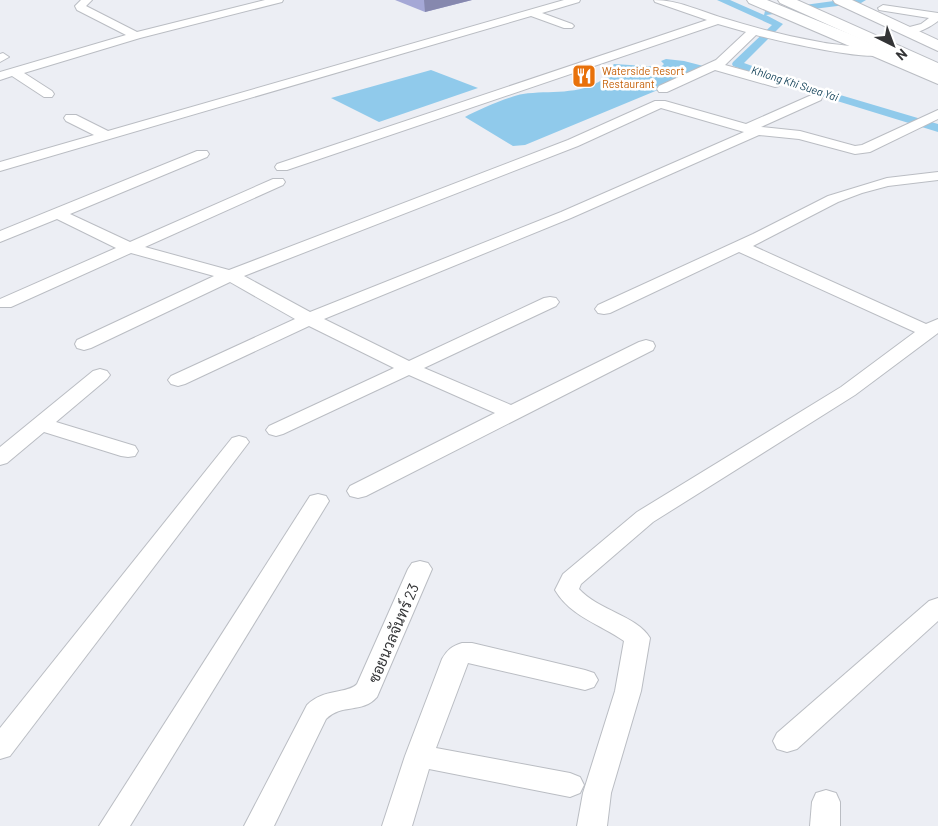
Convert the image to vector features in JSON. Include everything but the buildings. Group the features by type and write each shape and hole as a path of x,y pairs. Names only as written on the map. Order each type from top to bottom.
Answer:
{"main road":[{"path":"754,0 782,7 938,69"},
{"path":"814,0 938,59"},
{"path":"844,2 938,46"},
{"path":"782,7 938,80"}],"street":[{"path":"87,0 80,6 81,8 136,36"},
{"path":"0,76 136,36 278,0"},
{"path":"0,166 576,0"},
{"path":"659,0 716,21 764,34 820,47 881,54"},
{"path":"866,12 885,4 938,16"},
{"path":"532,13 568,26"},
{"path":"906,31 921,28 938,16"},
{"path":"6,303 280,175 716,21"},
{"path":"663,89 720,63 764,34"},
{"path":"714,66 775,84"},
{"path":"14,72 48,94"},
{"path":"178,380 310,320 566,215 752,130 816,97"},
{"path":"84,344 230,275 573,143 660,104 752,130 800,135 855,150 865,149 935,115 934,112 938,108"},
{"path":"71,118 106,136"},
{"path":"0,237 202,154"},
{"path":"604,309 739,246 833,199 887,182 938,176"},
{"path":"57,213 128,247 230,275 310,320 409,368 511,413"},
{"path":"592,826 597,793 628,691 636,638 627,630 573,600 568,590 572,580 644,518 848,392 932,327 739,246"},
{"path":"276,430 550,302"},
{"path":"358,491 646,346"},
{"path":"0,458 100,374"},
{"path":"41,424 128,451"},
{"path":"0,748 239,442"},
{"path":"114,826 318,501"},
{"name":"ซอยนวลจันทร์ 23","path":"259,826 316,712 323,705 333,701 356,699 364,696 368,690 420,569"},
{"path":"787,741 938,607"},
{"path":"397,826 419,756 455,659 462,653 472,653 585,680"},
{"path":"419,756 570,785"}],"water":[{"path":"666,59 684,61 711,68 525,145 513,146 465,117 517,95 584,88 607,76 614,64 661,67 664,64 661,61"},
{"path":"431,70 478,88 379,122 331,98"}],"waterway":[{"name":"Khlong Khi Suea Yai","path":"722,0 778,24 737,64 789,83 938,128"},
{"path":"768,13 861,0"}],"place":[{"name":"Waterside Resort Restaurant","path":"584,76"}]}
